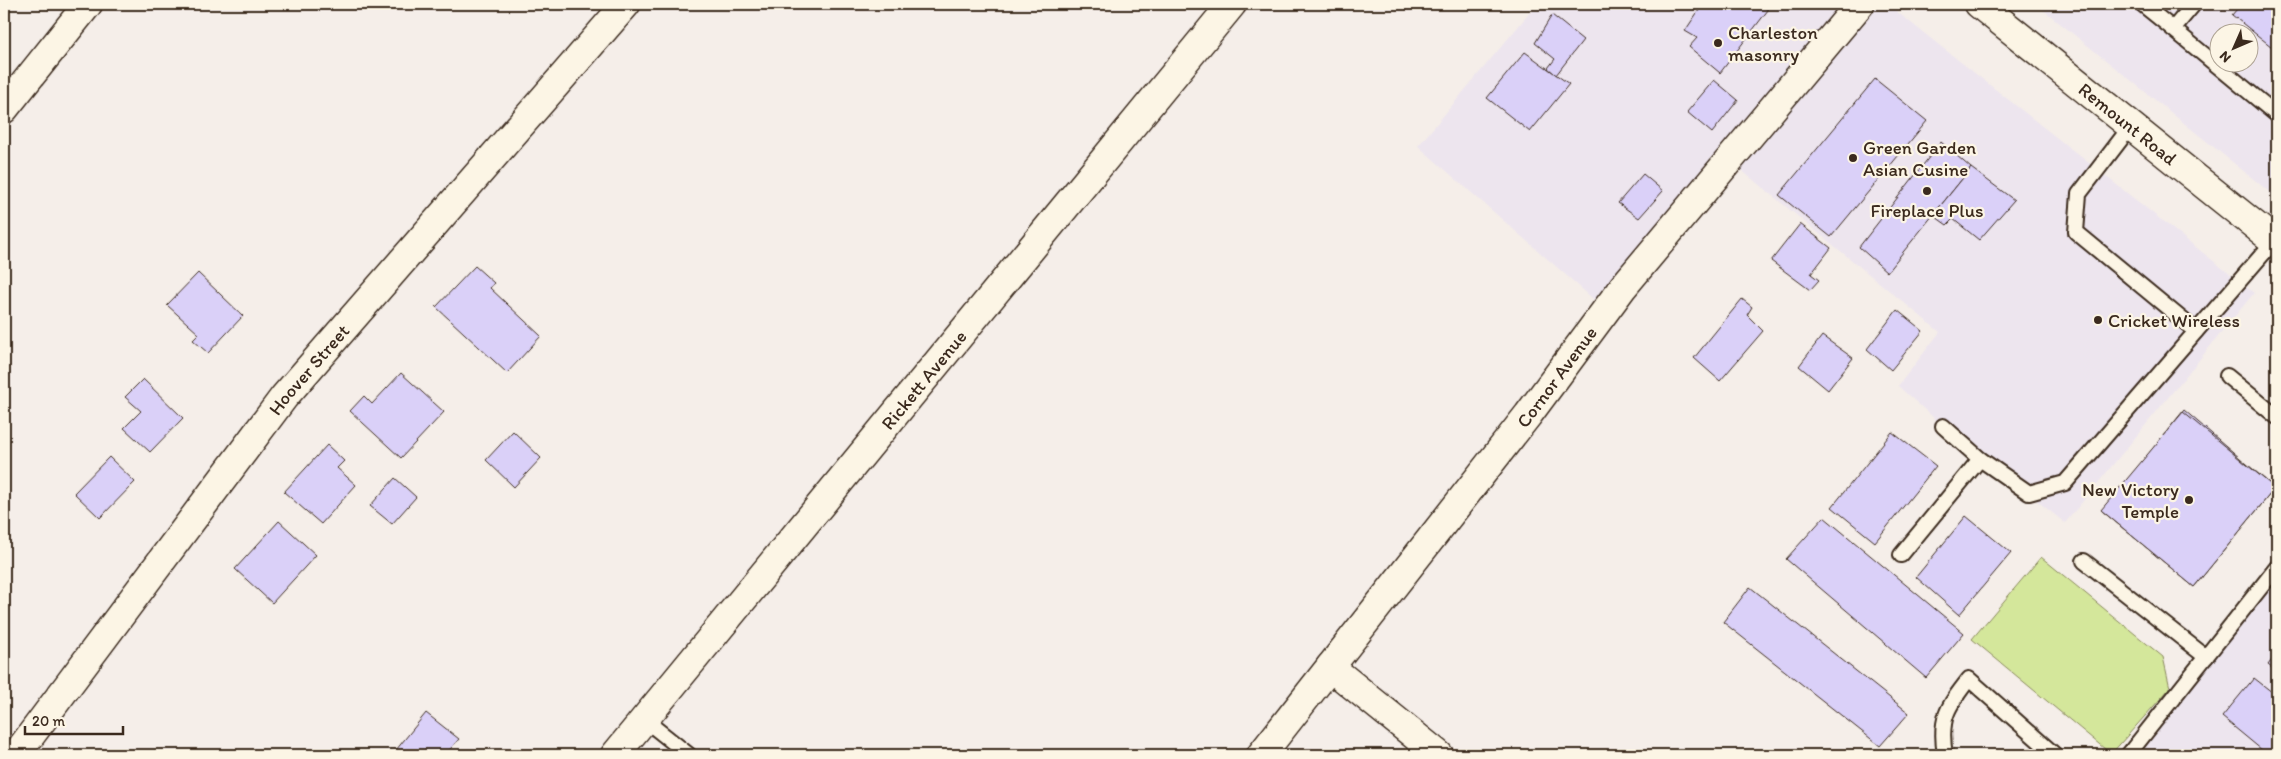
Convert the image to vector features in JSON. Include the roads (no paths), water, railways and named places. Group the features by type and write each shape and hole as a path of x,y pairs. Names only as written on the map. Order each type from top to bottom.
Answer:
{"street":[{"path":"4,109 88,4"},
{"name":"Hoover Street","path":"16,755 284,397 626,4"},
{"name":"Rickett Avenue","path":"615,755 1232,4"},
{"name":"Cornor Avenue","path":"1261,755 1528,415 1623,287 1860,4"},
{"name":"Remount Road","path":"1979,4 2276,241"},
{"path":"1330,667 1438,755"}],"lane":[{"path":"2142,4 2277,115"},
{"path":"2173,29 2194,4"},
{"path":"2132,126 2079,194 2076,232 2196,331"},
{"path":"1943,426 1980,459 2030,493 2064,483 2276,241"},
{"path":"2227,376 2277,416"},
{"path":"1901,555 1980,459"},
{"path":"2084,562 2206,657"},
{"path":"2128,755 2277,567"},
{"path":"1945,755 1941,734 1949,704 1969,679 2055,755"},
{"path":"644,720 689,755"}],"place":[{"name":"Charleston masonry","path":"1718,43"},
{"name":"Green Garden Asian Cusine","path":"1853,158"},
{"name":"Fireplace Plus","path":"1927,191"},
{"name":"Cricket Wireless","path":"2098,320"},
{"name":"New Victory Temple","path":"2189,500"}]}
